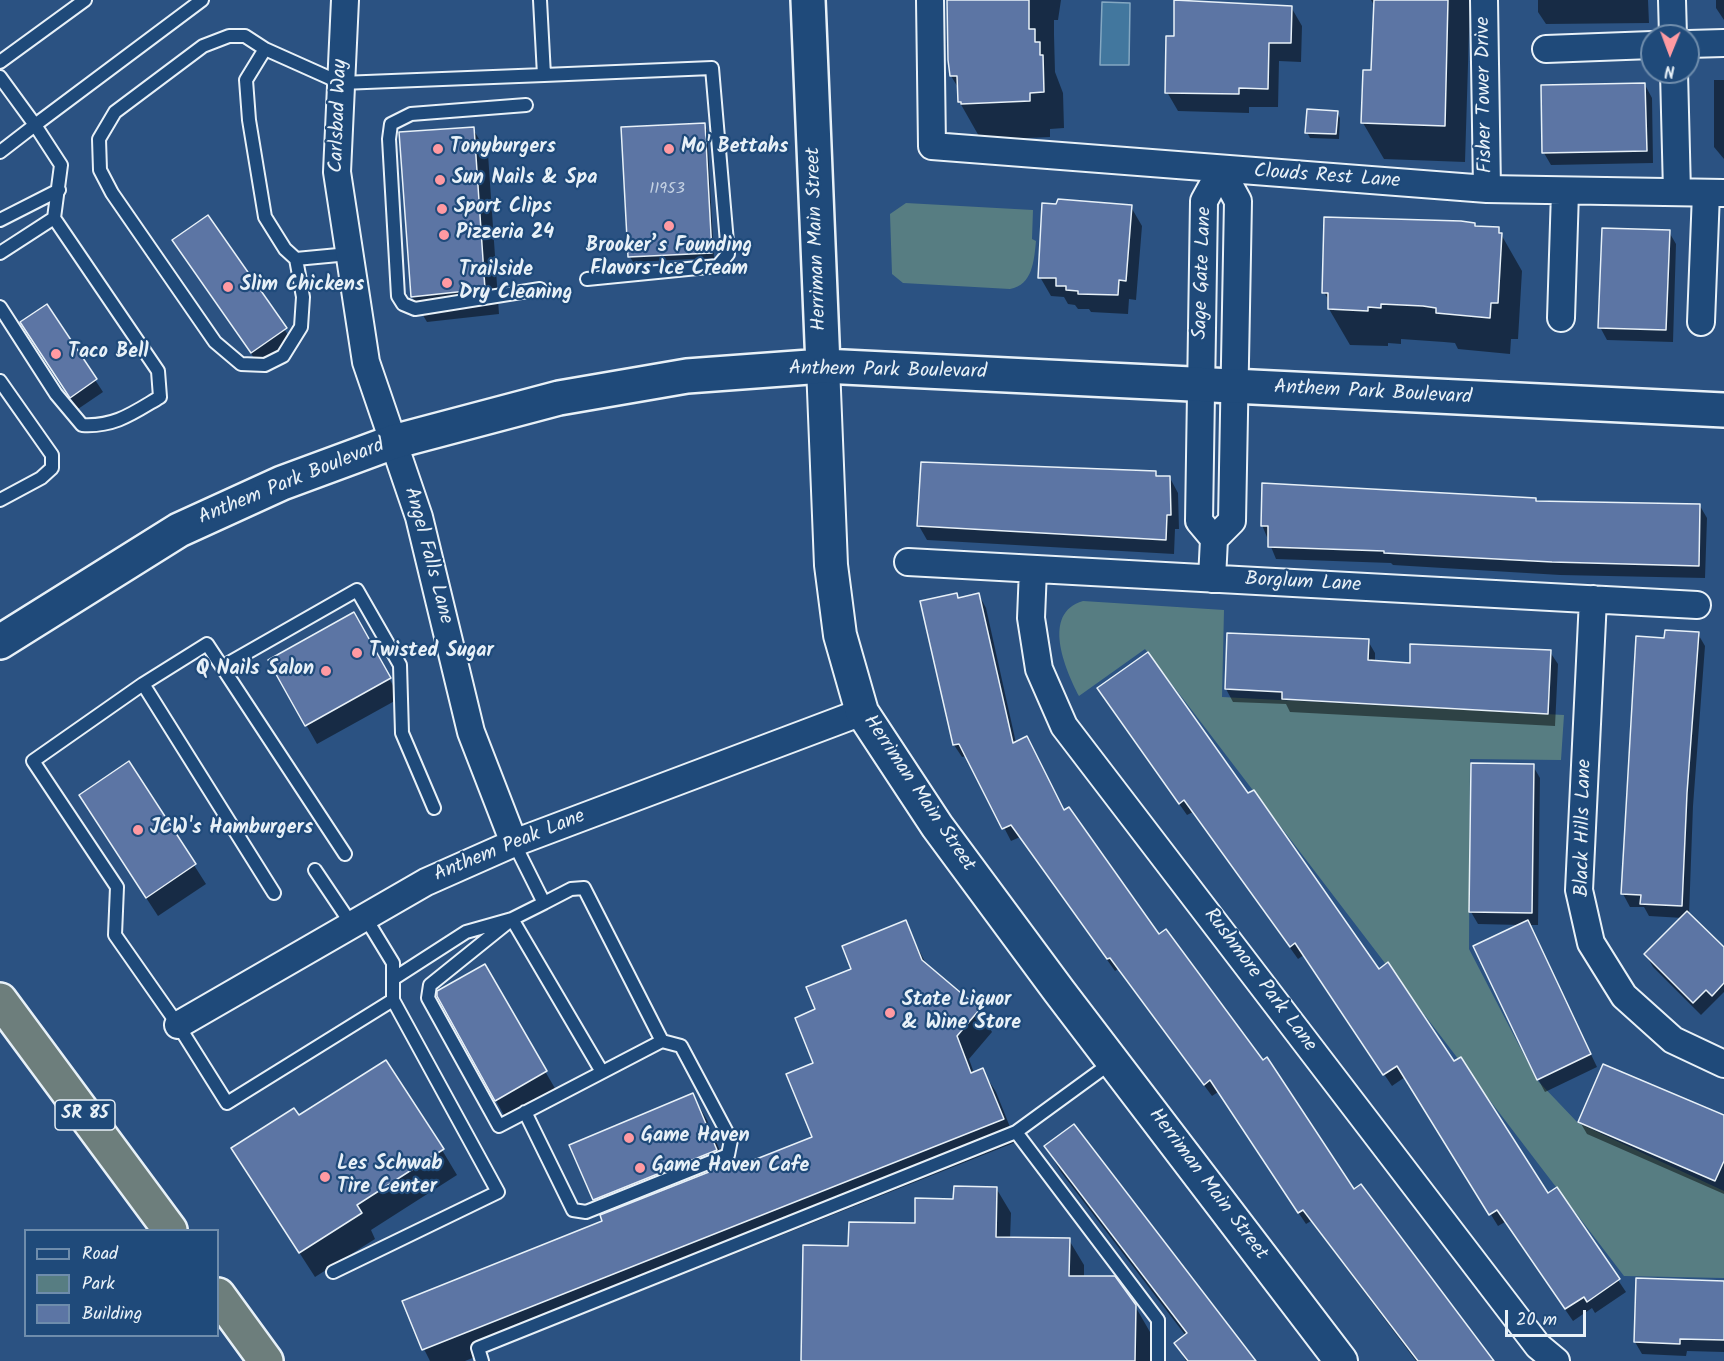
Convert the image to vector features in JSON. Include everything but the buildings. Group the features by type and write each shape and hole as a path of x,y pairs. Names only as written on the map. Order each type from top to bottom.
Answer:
{"highway":[{"name":"SR 85","path":"0,1000 169,1229"},
{"path":"219,1296 266,1361"}],"main road":[{"name":"Herriman Main Street","path":"808,0 823,366"},
{"name":"Anthem Park Boulevard","path":"0,642 179,530 282,483 393,442 559,398 687,376 823,366 1724,410"}],"street":[{"name":"Carlsbad Way","path":"345,0 337,172 366,362 393,442"},
{"name":"Clouds Rest Lane","path":"930,0 932,146 1487,189 1715,193"},
{"name":"Fisher Tower Drive","path":"1484,0 1487,189"},
{"path":"1672,0 1673,24"},
{"path":"1700,44 1724,43"},
{"path":"1546,49 1640,45"},
{"path":"1674,84 1677,192"},
{"name":"Sage Gate Lane","path":"1221,170 1238,201 1235,387 1232,521 1214,539 1198,521 1204,201 1221,170"},
{"path":"1561,318 1565,192"},
{"path":"1701,322 1715,193"},
{"name":"Herriman Main Street","path":"823,366 831,565 840,635 862,712 937,826 1341,1361"},
{"name":"Angel Falls Lane","path":"393,442 422,527 471,732 514,843"},
{"path":"1212,579 1214,539"},
{"name":"Borglum Lane","path":"908,562 1697,605"},
{"name":"Rushmore Park Lane","path":"1034,569 1031,618 1039,669 1064,726 1538,1346 1556,1361"},
{"name":"Black Hills Lane","path":"1593,599 1580,890 1591,943 1624,996 1672,1040 1724,1064"},
{"name":"Anthem Peak Lane","path":"178,1025 426,882 514,843 862,712"}],"lane":[{"path":"0,62 85,0"},
{"path":"0,152 202,0"},
{"path":"540,0 544,75"},
{"path":"265,50 246,80 249,120 265,217 285,249 296,259 303,297 301,327 283,356 265,365 241,364 215,342 112,193 100,170 99,139 115,112 203,46 229,36 245,36 265,50 341,83 712,68 728,254 718,266 586,279"},
{"path":"0,77 61,165 54,218 158,371 160,397 130,415 102,426 82,425 56,394 0,307"},
{"path":"525,105 411,114 391,124 389,139 398,296 403,304 415,309 540,289"},
{"path":"0,220 58,190"},
{"path":"0,253 54,218"},
{"path":"296,259 349,254"},
{"path":"0,381 52,454 52,468 41,478 0,500"},
{"path":"222,667 357,590 400,666 402,733 434,808"},
{"path":"345,855 207,644 143,684 33,761 117,887 115,935 178,1025 227,1103 393,1000"},
{"path":"143,684 274,893"},
{"path":"514,843 544,903"},
{"path":"315,870 393,963 393,1000 498,1192 333,1272"},
{"path":"393,979 466,932 512,919 571,889 585,888 662,1041"},
{"path":"512,919 602,1072"},
{"path":"512,919 430,985 428,998 499,1126 525,1112 662,1041 681,1046 731,1140 728,1155 586,1212 573,1210 525,1112"},
{"path":"482,1361 478,1348 1016,1132 1113,1062"},
{"path":"1016,1132 1158,1320 1158,1361"}],"green space":[{"path":"906,203 1033,210 1032,239 1036,241 1033,263 1028,277 1018,287 1010,289 903,283 892,274 890,214"},
{"path":"1083,601 1224,610 1222,697 1564,715 1561,760 1470,759 1469,949 1537,1080 1578,1123 1724,1191 1724,1278 1624,1276 1145,649 1079,696 1063,657 1060,629 1063,617 1070,607"}],"water":[{"path":"1102,2 1130,3 1129,65 1100,65"}],"place":[{"name":"Tonyburgers","path":"438,149"},
{"name":"Mo' Bettahs","path":"669,149"},
{"name":"Sun Nails & Spa","path":"440,180"},
{"name":"Sport Clips","path":"442,209"},
{"name":"Brooker’s Founding Flavors Ice Cream","path":"669,226"},
{"name":"Pizzeria 24","path":"444,235"},
{"name":"Trailside Dry Cleaning","path":"447,283"},
{"name":"Slim Chickens","path":"228,287"},
{"name":"Taco Bell","path":"56,354"},
{"name":"Twisted Sugar","path":"357,653"},
{"name":"Q Nails Salon","path":"326,671"},
{"name":"JCW's Hamburgers","path":"138,830"},
{"name":"State Liquor & Wine Store","path":"890,1013"},
{"name":"Game Haven","path":"629,1138"},
{"name":"Game Haven Cafe","path":"640,1168"},
{"name":"Les Schwab Tire Center","path":"325,1177"}]}
